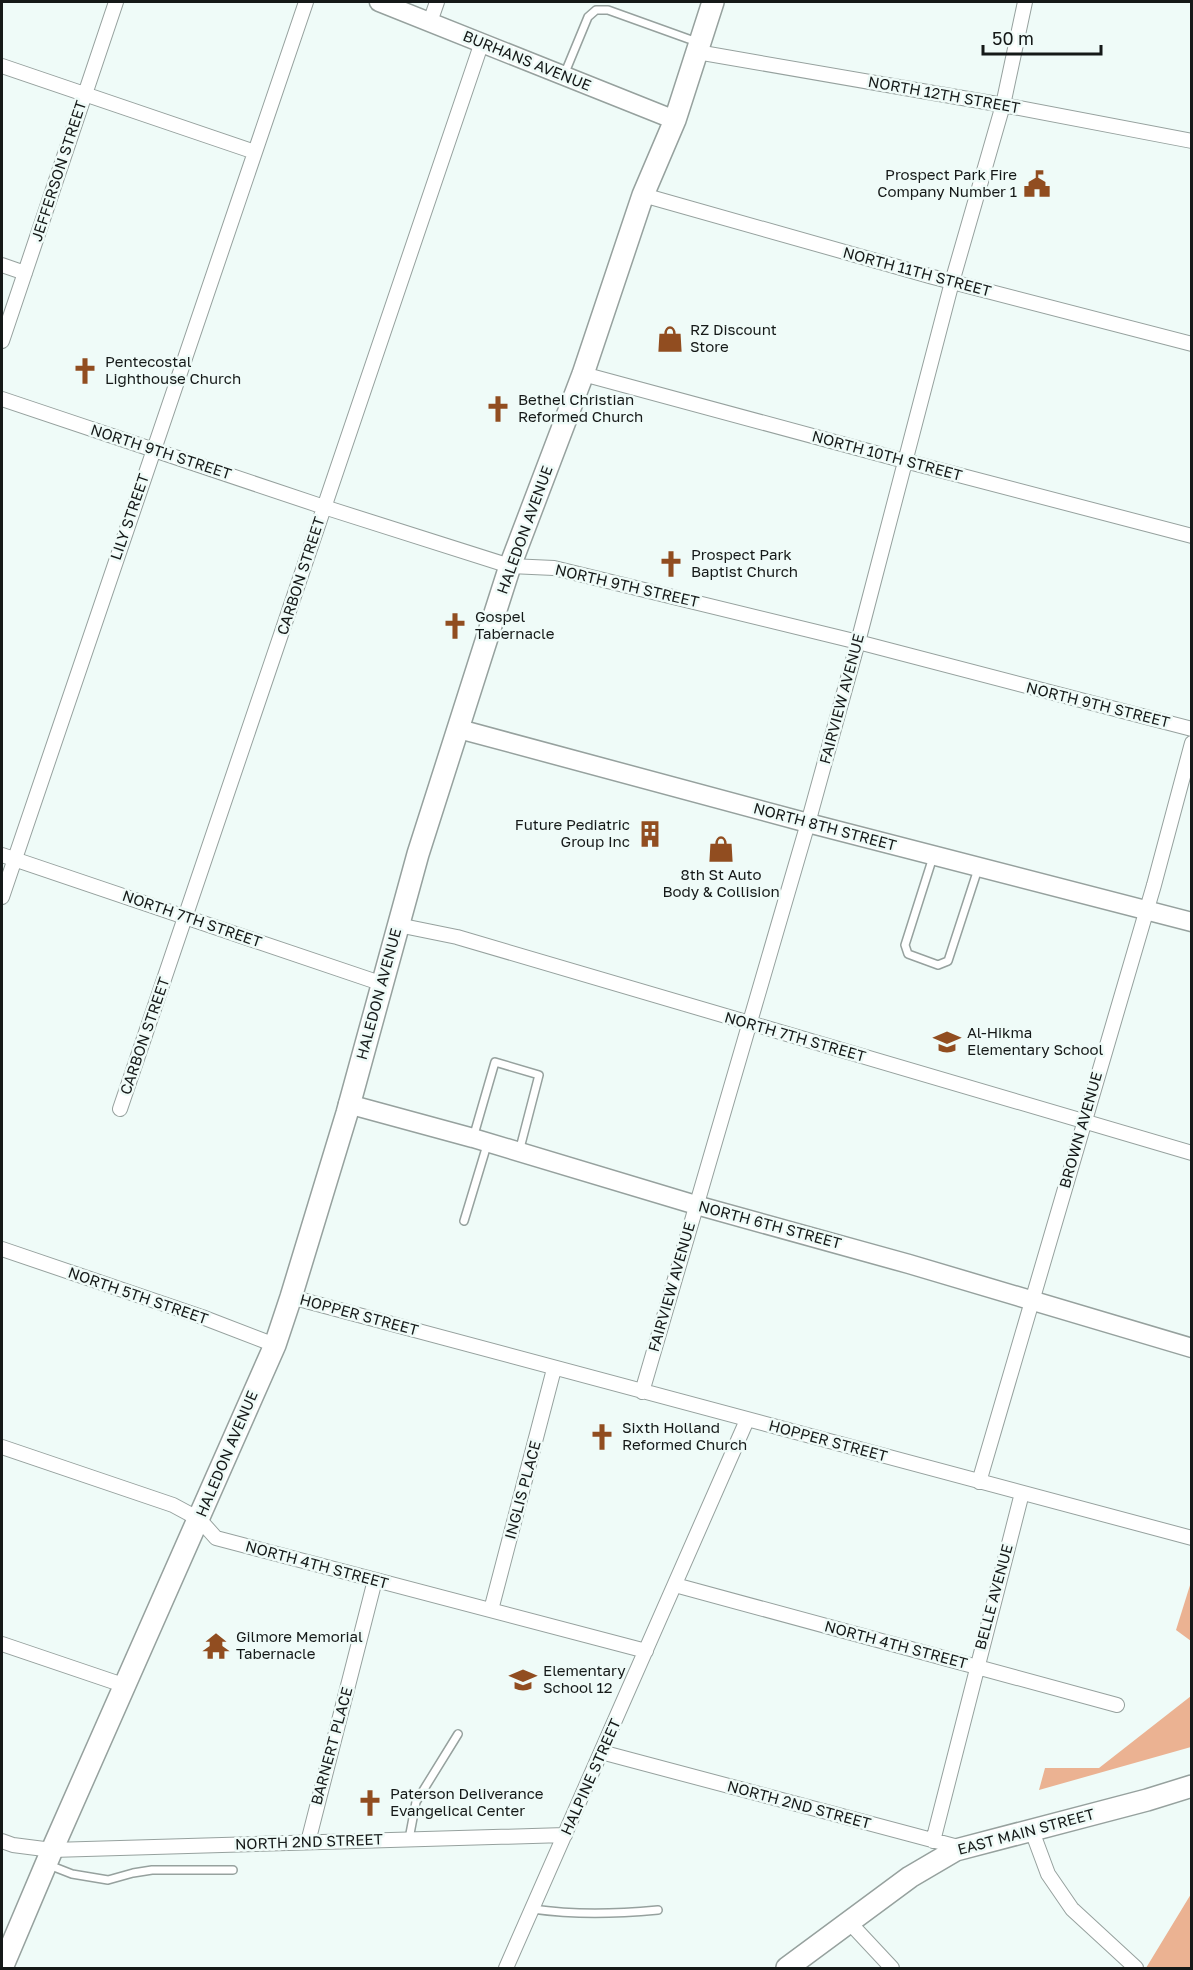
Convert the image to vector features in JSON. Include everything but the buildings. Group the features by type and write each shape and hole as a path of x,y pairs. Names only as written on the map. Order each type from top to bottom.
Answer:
{"main road":[{"name":"HALEDON AVENUE","path":"2,1968 275,1345 348,1104 398,925 510,566 583,374 643,195 675,120 713,2"},
{"name":"EAST MAIN STREET","path":"787,1968 910,1877 941,1858 963,1849 1191,1786"}],"street":[{"name":"JEFFERSON STREET","path":"2,341 116,2"},
{"name":"LILY STREET","path":"2,897 8,857 153,450 306,2"},
{"name":"BURHANS AVENUE","path":"379,2 675,120"},
{"path":"430,22 437,2"},
{"name":"FAIRVIEW AVENUE","path":"642,1392 808,823 952,282 1003,105 1026,2"},
{"name":"CARBON STREET","path":"120,1109 482,42"},
{"name":"NORTH 12TH STREET","path":"698,47 1191,141"},
{"path":"2,66 255,152"},
{"name":"NORTH 11TH STREET","path":"643,195 952,282 1191,344"},
{"path":"2,266 25,273"},
{"name":"NORTH 10TH STREET","path":"583,374 1191,536"},
{"name":"NORTH 9TH STREET","path":"2,399 324,507 510,566 554,568 858,642 1191,729"},
{"name":"NORTH 8TH STREET","path":"459,729 808,823 1191,922"},
{"name":"BROWN AVENUE","path":"979,1482 1146,911 1191,743"},
{"name":"NORTH 7TH STREET","path":"8,857 383,984"},
{"name":"NORTH 7TH STREET","path":"398,925 457,938 1191,1153"},
{"name":"NORTH 6TH STREET","path":"348,1104 909,1264 1191,1348"},
{"name":"NORTH 5TH STREET","path":"2,1250 202,1317 275,1345"},
{"name":"HOPPER STREET","path":"291,1297 1191,1538"},
{"name":"INGLIS PLACE","path":"491,1610 554,1369"},
{"name":"HALPINE STREET","path":"506,1968 747,1420"},
{"name":"NORTH 4TH STREET","path":"2,1448 173,1505 200,1519 216,1538 646,1651"},
{"name":"BELLE AVENUE","path":"933,1840 1022,1493"},
{"name":"BARNERT PLACE","path":"308,1842 375,1580"},
{"name":"NORTH 4TH STREET","path":"675,1585 1117,1705"},
{"path":"2,1644 126,1686"},
{"name":"NORTH 2ND STREET","path":"601,1752 963,1849"},
{"path":"1032,1831 1048,1874 1072,1909 1136,1968"},
{"name":"NORTH 2ND STREET","path":"5,1844 49,1857 308,1842 565,1834"},
{"path":"849,1922 892,1968"}],"lane":[{"path":"564,75 588,17 596,10 608,10 698,47"},
{"path":"933,855 905,945 908,954 938,965 948,962 979,866"},
{"path":"464,1221 495,1062 538,1075 519,1152"},
{"path":"409,1839 416,1802 458,1734"},
{"path":"49,1857 72,1874 108,1880 152,1870 233,1870"},
{"path":"532,1909 605,1915 658,1911"}],"shaded area":[{"path":"1191,1582 1192,1641 1176,1630"},
{"path":"1191,1696 1191,1747 1039,1790 1045,1768 1099,1768"},
{"path":"1191,1894 1190,1968 1146,1968"}],"place":[{"name":"Prospect Park Fire Company Number 1","path":"1037,184"},
{"name":"RZ Discount Store","path":"670,339"},
{"name":"Pentecostal Lighthouse Church","path":"85,371"},
{"name":"Bethel Christian Reformed Church","path":"498,409"},
{"name":"Prospect Park Baptist Church","path":"671,564"},
{"name":"Gospel Tabernacle","path":"455,626"},
{"name":"Future Pediatric Group Inc","path":"650,834"},
{"name":"8th St Auto Body & Collision","path":"721,849"},
{"name":"Al-Hikma Elementary School","path":"947,1042"},
{"name":"Sixth Holland Reformed Church","path":"602,1437"},
{"name":"Gilmore Memorial Tabernacle","path":"216,1646"},
{"name":"Elementary School 12","path":"523,1680"},
{"name":"Paterson Deliverance Evangelical Center","path":"370,1803"}]}
